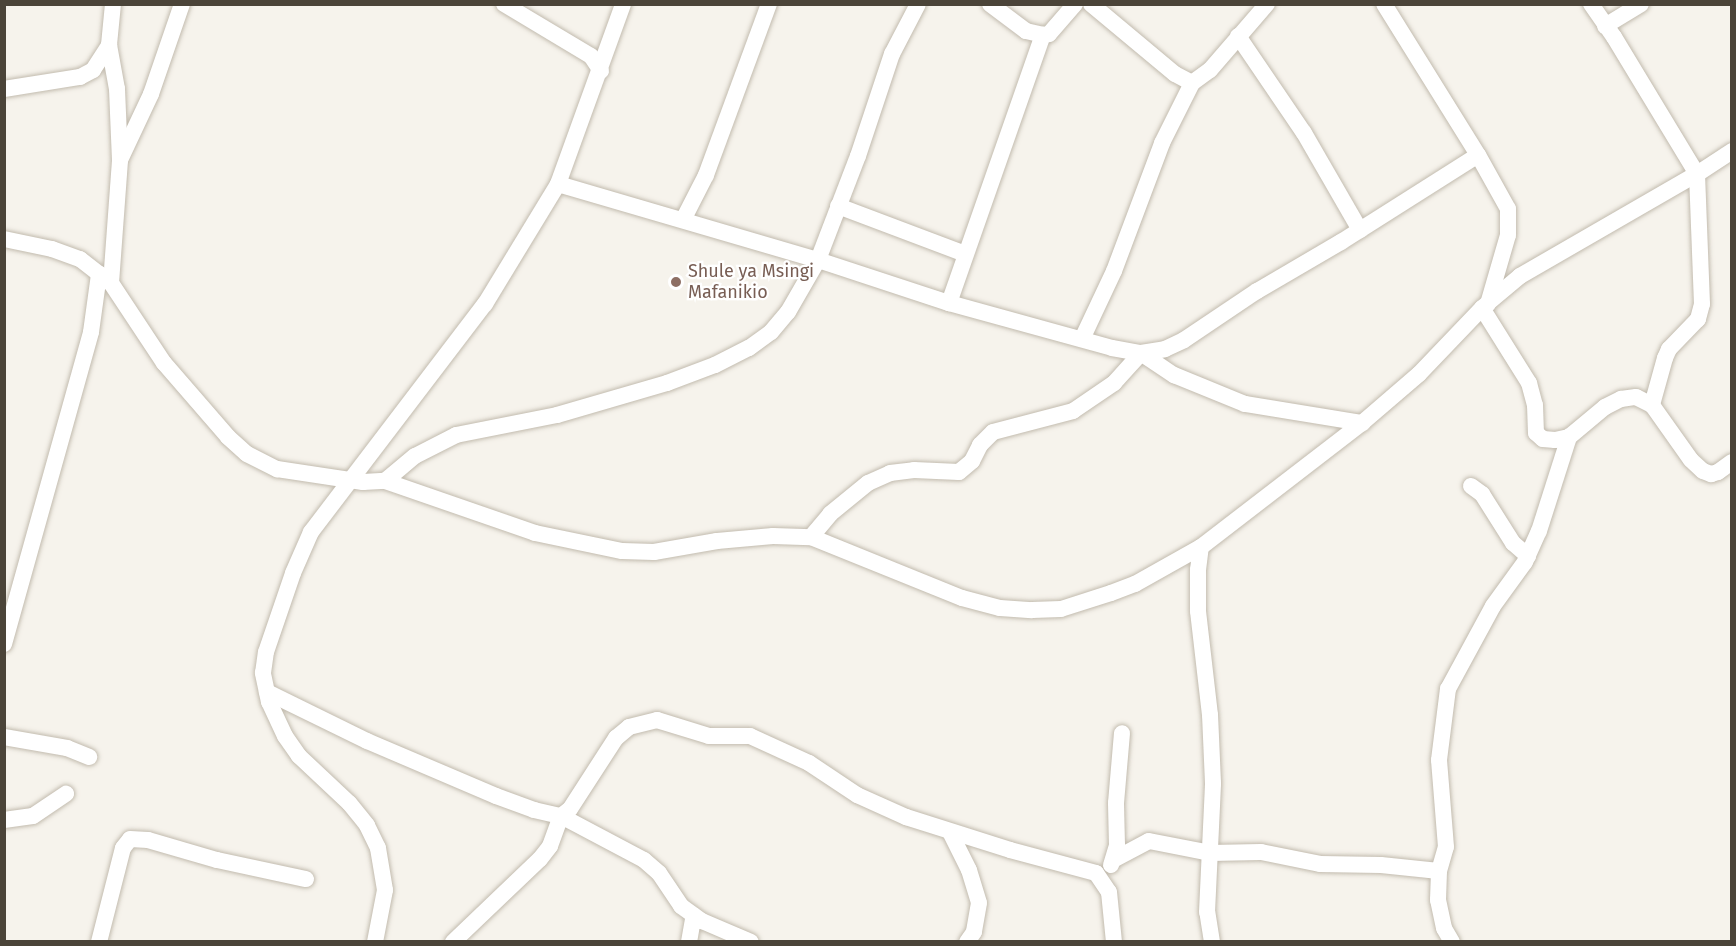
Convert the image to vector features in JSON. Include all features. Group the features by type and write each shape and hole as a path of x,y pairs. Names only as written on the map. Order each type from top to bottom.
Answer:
{"street":[{"path":"4,644 105,278 120,160 117,89 109,45 113,4"},
{"path":"120,160 151,94 182,4"},
{"path":"504,4 591,56 601,71"},
{"path":"375,942 386,890 378,848 368,825 349,802 298,756 285,735 267,692 263,673 266,652 293,573 311,532 349,479 428,383 485,304 558,184 601,71 623,4"},
{"path":"683,220 706,175 769,4"},
{"path":"385,481 415,456 456,435 557,415 667,383 749,348 771,332 788,312 818,260 858,156 892,54 918,4"},
{"path":"990,4 1026,31 1043,35 1050,34 1075,4"},
{"path":"1091,4 1174,74 1192,83"},
{"path":"1082,339 1114,271 1162,143 1192,83 1210,70 1267,4"},
{"path":"1384,4 1478,155 1508,209 1509,235 1485,306 1529,383 1535,405 1536,433 1542,439 1555,440 1569,437 1597,412 1621,399 1636,397 1653,405 1691,460 1703,471 1711,474 1718,472 1731,462"},
{"path":"1591,4 1697,174 1701,304 1698,320 1669,349 1653,405"},
{"path":"1605,26 1641,4"},
{"path":"949,303 1043,35"},
{"path":"1238,36 1304,133 1360,230"},
{"path":"4,89 80,77 93,70 109,45"},
{"path":"4,239 52,249 80,259 105,278 164,363 228,437 247,454 277,469 349,479 385,481 535,533 622,550 654,552 717,541 772,536 811,537 962,598 1000,608 1061,609 1135,584 1201,547 1362,423 1440,354 1485,306 1520,276 1697,174 1731,151"},
{"path":"811,537 830,514 868,483 890,472 914,470 959,472 972,461 980,446 993,432 1073,411 1114,383 1141,353 1165,349 1184,340 1257,291 1360,230 1478,155"},
{"path":"558,184 818,260 949,303 1141,353 1174,375 1245,404 1362,423"},
{"path":"838,206 965,254"},
{"path":"1452,942 1440,914 1439,871 1446,847 1439,760 1448,688 1480,627 1528,556 1539,531 1569,437"},
{"path":"1471,486 1482,494 1513,543 1528,556"},
{"path":"1201,547 1198,570 1198,611 1210,715 1213,783 1207,912 1212,942"},
{"path":"267,692 367,741 496,796 534,810 561,816 644,860 659,873 681,906 694,915 751,942"},
{"path":"453,942 540,859 550,846 561,816 570,809 616,738 629,727 657,720 709,736 750,736 809,764 857,795 950,832 1096,873 1103,880 1109,892 1114,942"},
{"path":"1103,880 1115,859 1122,733"},
{"path":"4,737 67,748 89,757"},
{"path":"4,820 33,816 66,794"},
{"path":"950,832 969,870 979,903 974,932 967,942"},
{"path":"101,941 123,848 130,839 148,840 217,860 306,879"},
{"path":"1115,859 1141,843 1149,841 1210,853 1249,850 1320,864 1382,865 1439,871"},
{"path":"689,942 694,915"}],"place":[{"name":"Shule ya Msingi Mafanikio","path":"676,282"}]}
